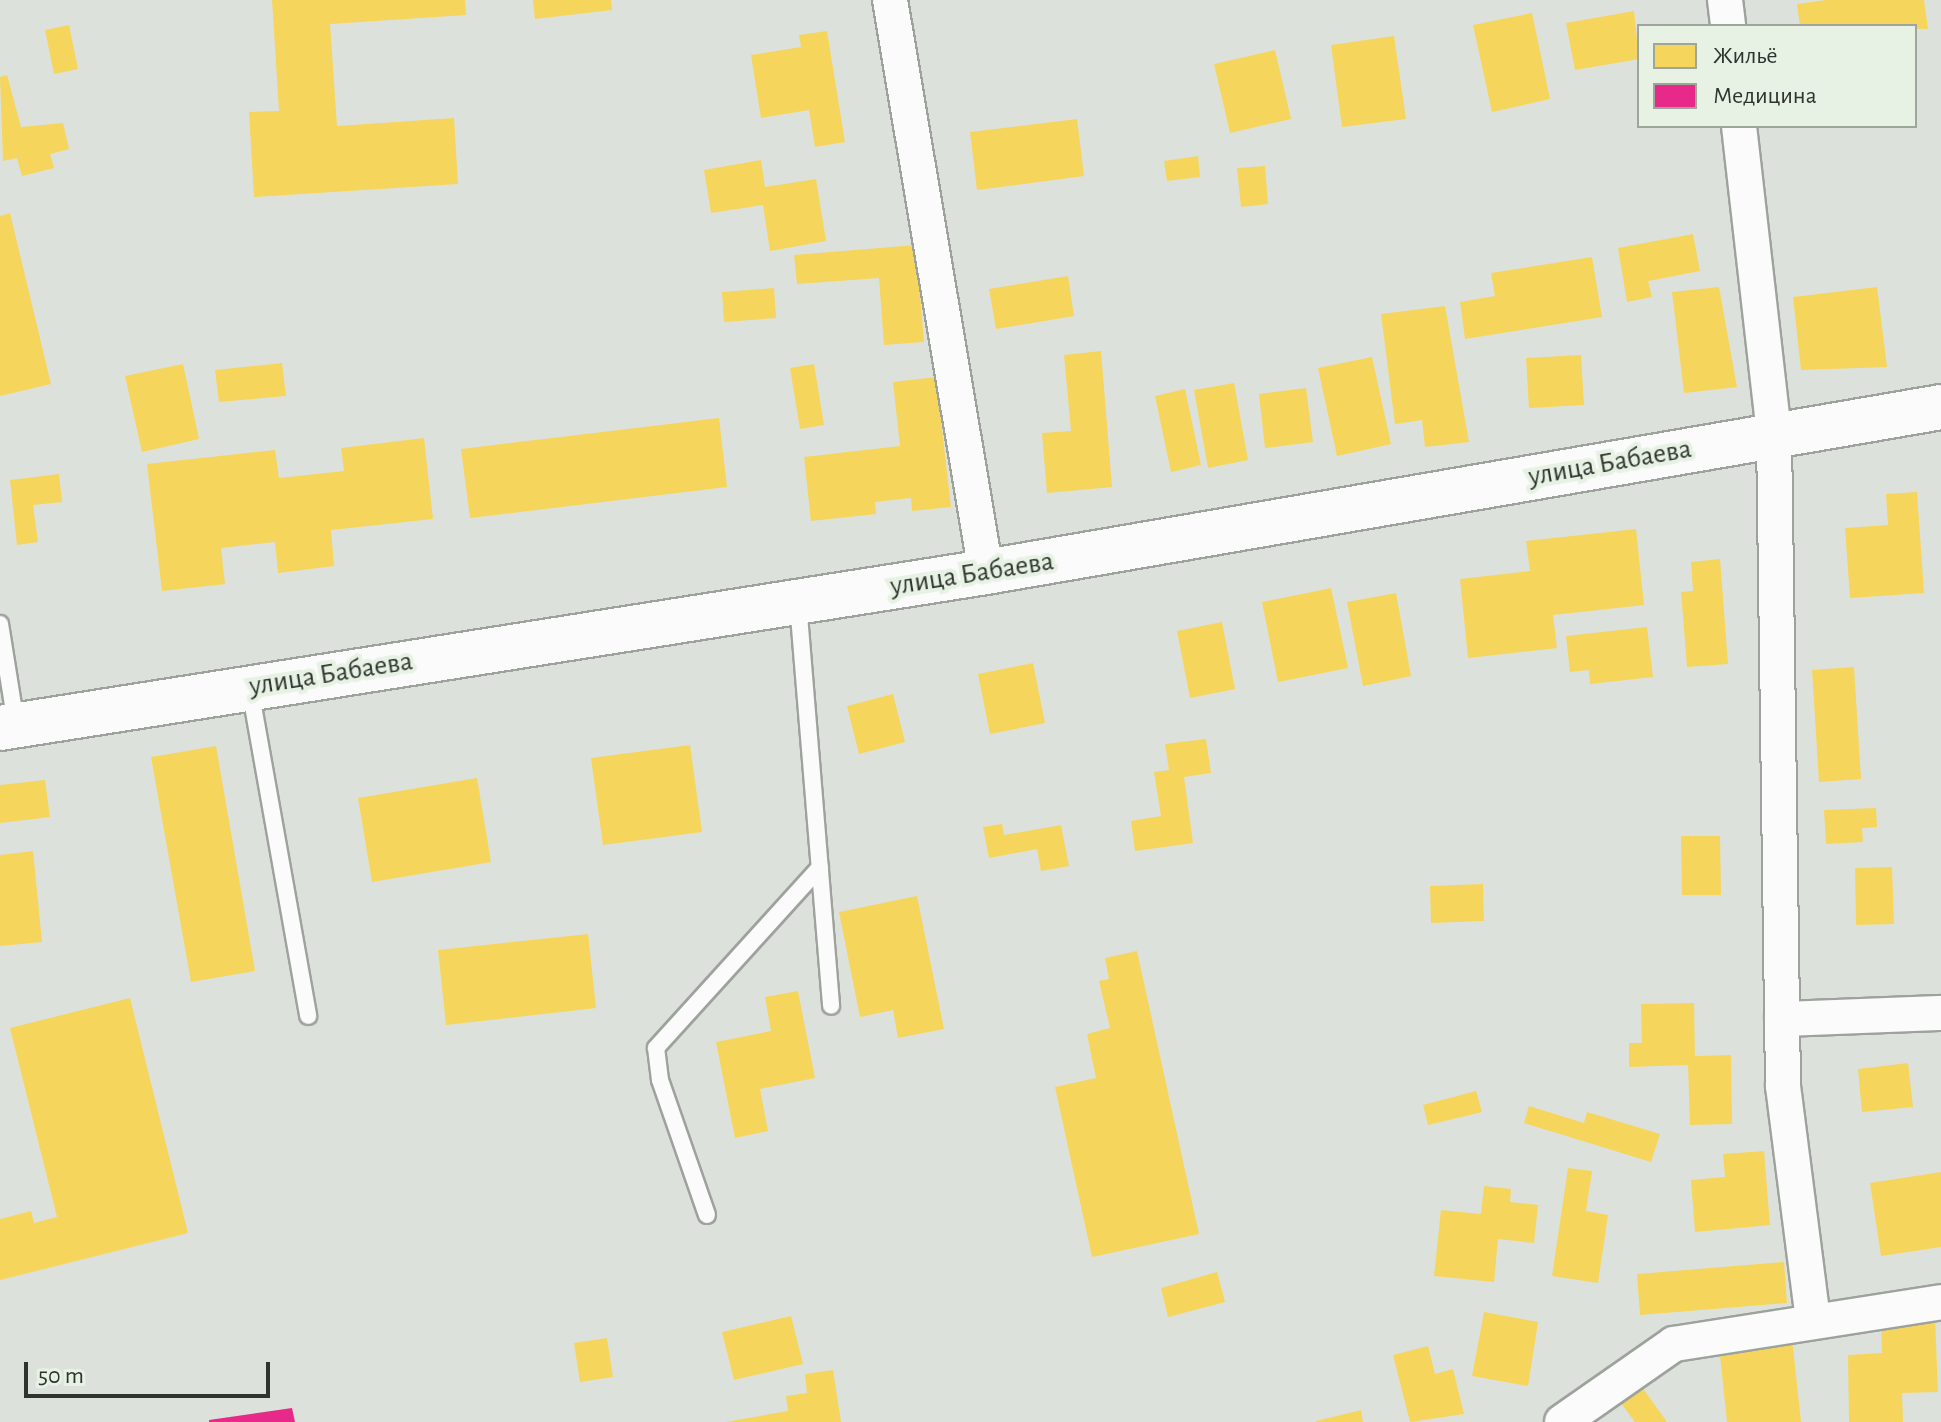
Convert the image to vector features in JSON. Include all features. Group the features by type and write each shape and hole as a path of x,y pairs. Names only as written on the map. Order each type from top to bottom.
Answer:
{"street":[{"path":"890,0 986,572"},
{"path":"1725,0 1728,24"},
{"path":"1739,128 1774,434 1783,1086 1813,1319"},
{"name":"улица Бабаева","path":"8,727 986,572 1941,407"},
{"path":"1782,1019 1941,1013"},
{"path":"1562,1422 1674,1344 1813,1319 1941,1302"}],"lane":[{"path":"798,602 831,1006"},
{"path":"0,624 8,727"},
{"path":"250,687 308,1016"},
{"path":"707,1215 660,1080 656,1048 820,867"}],"building: Жильё":[{"path":"272,0 465,0 466,15 330,24 337,126 454,118 458,184 254,197 249,112 279,111"},
{"path":"533,0 611,0 612,10 535,19"},
{"path":"1826,0 1924,0 1928,29 1917,29 1917,24 1800,24 1797,4"},
{"path":"1634,11 1637,59 1575,70 1566,23"},
{"path":"1532,13 1550,99 1492,112 1473,25"},
{"path":"69,25 78,69 54,74 45,30"},
{"path":"827,31 845,142 815,147 809,110 761,118 751,55 801,47 799,35"},
{"path":"1394,36 1406,119 1342,127 1331,45"},
{"path":"1275,50 1291,119 1230,133 1214,64"},
{"path":"7,75 21,127 63,123 69,149 50,154 54,168 22,176 17,158 3,161 0,77"},
{"path":"1077,119 1084,176 977,190 970,132"},
{"path":"1198,156 1200,177 1167,181 1164,161"},
{"path":"761,160 765,187 816,179 826,241 770,251 763,205 711,213 704,170"},
{"path":"1265,166 1268,204 1241,207 1237,168"},
{"path":"10,213 51,384 0,396 0,216"},
{"path":"1693,234 1700,271 1648,281 1652,297 1627,302 1618,248"},
{"path":"916,245 924,342 884,345 879,278 797,284 794,255"},
{"path":"1592,257 1602,317 1465,339 1460,302 1495,296 1491,273"},
{"path":"1068,276 1074,316 996,329 989,289"},
{"path":"1719,287 1737,387 1684,393 1672,292"},
{"path":"1877,287 1887,367 1801,370 1793,297"},
{"path":"774,288 776,318 724,322 722,292"},
{"path":"1445,306 1469,442 1425,447 1422,420 1395,424 1381,314"},
{"path":"1101,351 1112,487 1047,493 1042,433 1071,431 1064,355"},
{"path":"1581,355 1584,405 1529,408 1526,358"},
{"path":"1372,357 1391,444 1337,456 1318,368"},
{"path":"282,363 286,396 219,402 215,370"},
{"path":"183,364 199,439 142,452 125,376"},
{"path":"814,364 824,425 800,429 790,368"},
{"path":"936,377 951,507 912,511 911,498 875,502 876,514 811,521 804,457 900,446 893,382"},
{"path":"1234,383 1248,460 1208,468 1194,390"},
{"path":"1306,388 1313,442 1265,448 1259,394"},
{"path":"1185,389 1201,465 1171,472 1155,396"},
{"path":"719,418 727,487 470,518 461,449"},
{"path":"424,438 433,519 331,530 334,566 278,573 275,542 221,548 225,584 162,591 147,464 275,450 279,478 344,471 341,448"},
{"path":"59,474 62,502 33,505 38,542 17,545 10,480"},
{"path":"1917,492 1924,593 1850,598 1845,528 1888,525 1886,494"},
{"path":"1636,529 1644,605 1553,615 1557,648 1468,658 1460,579 1530,571 1526,541"},
{"path":"1720,559 1728,664 1687,667 1681,592 1693,591 1691,562"},
{"path":"1331,588 1348,668 1278,682 1262,602"},
{"path":"1396,593 1411,676 1363,686 1347,602"},
{"path":"1222,622 1235,689 1190,698 1177,631"},
{"path":"1647,627 1653,677 1590,684 1589,670 1570,672 1566,636"},
{"path":"1033,663 1045,723 990,734 978,674"},
{"path":"1854,667 1861,779 1819,782 1812,670"},
{"path":"893,694 905,742 859,754 847,706"},
{"path":"1206,739 1211,773 1184,777 1193,843 1135,851 1131,821 1161,816 1154,772 1169,770 1165,744"},
{"path":"690,745 702,832 603,845 591,758"},
{"path":"216,746 255,971 191,982 151,757"},
{"path":"477,778 491,862 372,882 358,798"},
{"path":"45,780 50,817 0,823 0,785"},
{"path":"1876,808 1877,827 1862,828 1863,842 1826,844 1824,810"},
{"path":"1002,824 1004,835 1061,825 1069,866 1041,871 1037,849 989,858 983,827"},
{"path":"1681,836 1720,836 1721,895 1682,895"},
{"path":"33,851 42,942 0,946 0,855"},
{"path":"1892,867 1894,924 1856,925 1855,868"},
{"path":"1483,884 1484,921 1431,923 1430,886"},
{"path":"917,896 944,1029 898,1038 893,1010 860,1017 839,912"},
{"path":"588,934 596,1008 446,1025 438,950"},
{"path":"1137,951 1199,1234 1092,1257 1055,1087 1096,1078 1087,1034 1110,1028 1099,981 1109,979 1105,958"},
{"path":"798,991 815,1078 760,1089 768,1131 735,1138 716,1042 771,1031 765,997"},
{"path":"130,998 188,1233 0,1280 0,1219 31,1211 34,1223 57,1217 10,1028"},
{"path":"1694,1003 1695,1056 1731,1055 1732,1124 1690,1125 1688,1065 1629,1067 1629,1043 1642,1043 1641,1004"},
{"path":"1908,1063 1913,1107 1862,1112 1858,1069"},
{"path":"1476,1091 1482,1112 1428,1125 1423,1105"},
{"path":"1529,1106 1584,1123 1587,1112 1660,1134 1651,1162 1524,1123"},
{"path":"1764,1151 1770,1225 1695,1232 1691,1180 1725,1177 1723,1154"},
{"path":"1568,1168 1592,1171 1586,1211 1608,1215 1598,1283 1552,1276"},
{"path":"1941,1172 1941,1247 1881,1256 1870,1183"},
{"path":"1484,1186 1511,1189 1510,1202 1538,1205 1534,1243 1498,1239 1494,1282 1434,1276 1441,1210 1481,1214"},
{"path":"1784,1262 1787,1303 1640,1315 1637,1274"},
{"path":"1217,1272 1225,1302 1168,1317 1161,1288"},
{"path":"1484,1312 1538,1322 1528,1386 1472,1376"},
{"path":"791,1316 803,1364 734,1380 722,1332"},
{"path":"1935,1318 1938,1392 1902,1393 1903,1422 1849,1422 1848,1355 1882,1353 1881,1320"},
{"path":"607,1338 613,1377 580,1382 574,1343"},
{"path":"1792,1338 1801,1422 1727,1422 1719,1346"},
{"path":"1428,1346 1435,1374 1453,1369 1464,1414 1410,1422 1393,1355"},
{"path":"833,1370 841,1422 726,1422 788,1411 786,1396 807,1393 805,1374"},
{"path":"1639,1383 1667,1422 1635,1422 1618,1399"},
{"path":"1361,1410 1363,1422 1316,1422 1316,1421"}],"building: Медицина":[{"path":"292,1408 295,1422 209,1422 209,1420"}]}
